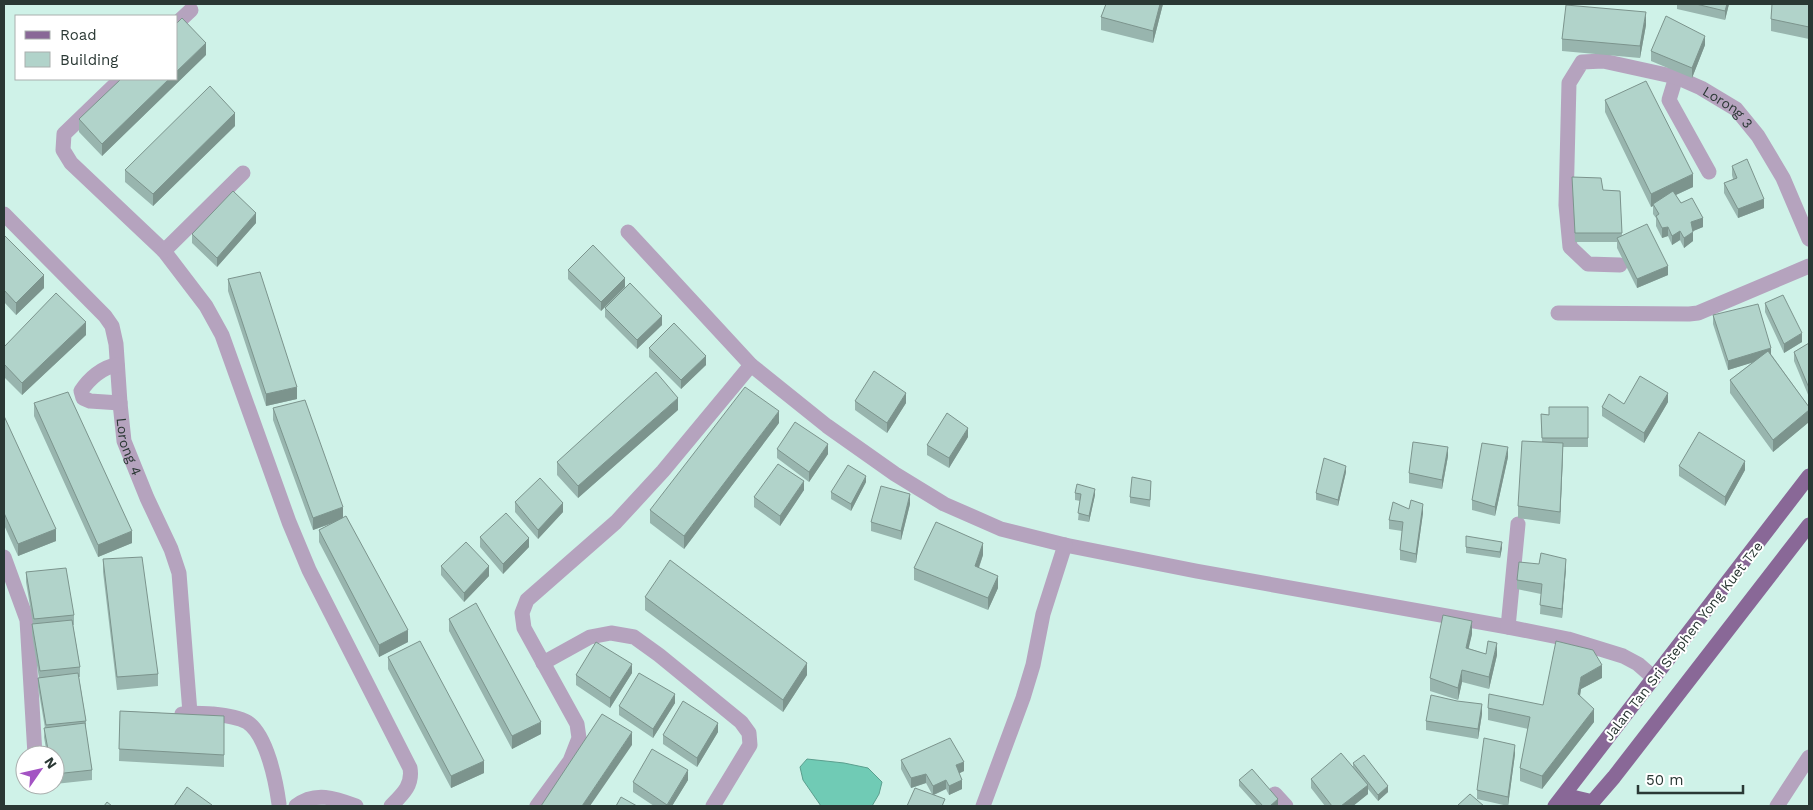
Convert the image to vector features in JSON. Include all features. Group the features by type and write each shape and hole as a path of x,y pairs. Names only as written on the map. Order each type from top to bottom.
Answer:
{"main road":[{"name":"Jalan Tan Sri Stephen Yong Kuet Tze","path":"1556,805 1809,476"},
{"name":"Jalan Tan Sri Stephen Yong Kuet Tze","path":"1593,805 1809,525"},
{"path":"1556,805 1572,797 1593,805"}],"street":[{"path":"178,22 191,10"},
{"name":"Lorong 3","path":"1620,265 1588,264 1570,247 1566,205 1569,83 1582,62 1603,61 1676,77 1701,88 1736,109 1758,136 1783,178 1809,239"},
{"path":"1676,77 1669,100 1709,172"},
{"path":"120,80 64,134 63,150 71,163 164,251 206,306 222,335 289,522 306,562 410,768 412,778 403,794 391,806"},
{"path":"164,251 242,173"},
{"name":"Lorong 4","path":"4,214 105,316 112,326 116,344 124,441 172,549 179,573 190,713"},
{"path":"628,232 751,364 827,426 895,474 944,504 1001,529 1065,545 1206,573 1568,639 1622,656 1638,664 1654,678"},
{"path":"1558,313 1698,313 1809,266"},
{"path":"537,806 570,760 579,738 577,724 524,628 522,613 527,600 616,522 663,471 751,364"},
{"path":"117,365 108,366 87,382 81,391 83,398 90,401 120,403"},
{"path":"1508,627 1518,524"},
{"path":"983,806 1023,698 1033,665 1044,614 1065,545"},
{"path":"4,557 10,591 27,620 34,745"},
{"path":"543,663 590,637 611,633 634,637 742,722 749,733 750,744 714,806"},
{"path":"172,716 190,713 222,715 246,722 259,734 276,778 280,805"},
{"path":"1777,806 1809,760"},
{"path":"1276,794 1286,806"},
{"path":"296,806 304,800 319,796 338,799 356,806"}],"shaded area":[{"path":"807,759 868,768 882,782 879,794 872,806 821,806 803,780 800,767"}],"building":[{"path":"1106,4 1160,4 1153,31 1101,17"},
{"path":"1696,4 1727,4 1725,11"},
{"path":"1772,4 1809,4 1809,27 1771,19"},
{"path":"1566,5 1646,12 1640,46 1562,39"},
{"path":"1666,16 1705,36 1692,68 1651,51"},
{"path":"182,18 206,43 178,70 178,22"},
{"path":"120,80 168,80 102,144 79,119"},
{"path":"1646,81 1693,174 1651,194 1605,100"},
{"path":"210,86 235,113 153,194 125,170"},
{"path":"1747,159 1764,199 1738,209 1724,183 1737,178 1732,166"},
{"path":"1572,177 1601,178 1603,190 1620,191 1622,233 1575,233"},
{"path":"233,191 256,213 217,258 192,234"},
{"path":"1673,191 1681,203 1692,198 1703,218 1691,222 1693,232 1684,238 1680,231 1672,236 1668,227 1662,228 1656,216 1659,214 1653,204"},
{"path":"1647,224 1668,266 1637,279 1617,238"},
{"path":"4,235 44,275 16,303 4,290"},
{"path":"593,245 625,278 601,302 568,270"},
{"path":"260,272 297,387 266,394 228,279"},
{"path":"630,283 662,316 637,340 605,308"},
{"path":"56,293 86,322 22,383 4,364 4,347"},
{"path":"1783,295 1802,333 1784,344 1765,303"},
{"path":"1758,304 1771,348 1728,361 1713,315"},
{"path":"674,323 706,356 681,380 649,348"},
{"path":"1809,343 1809,388 1794,352"},
{"path":"1768,351 1809,407 1809,410 1773,440 1730,380"},
{"path":"874,371 906,393 887,423 855,401"},
{"path":"656,372 678,398 578,486 557,462"},
{"path":"1640,376 1668,393 1644,433 1602,407 1609,394 1624,404"},
{"path":"745,387 779,411 684,536 650,510"},
{"path":"68,392 132,531 98,545 34,403"},
{"path":"305,400 343,507 313,518 273,408"},
{"path":"1549,407 1588,407 1588,438 1542,438 1541,414 1549,415"},
{"path":"947,413 968,428 949,458 927,445"},
{"path":"4,416 56,529 18,544 4,513"},
{"path":"795,422 828,444 809,472 777,449"},
{"path":"1699,432 1745,461 1725,497 1679,466"},
{"path":"1522,441 1563,443 1560,512 1518,506"},
{"path":"1413,442 1448,447 1442,480 1409,473"},
{"path":"1482,443 1508,447 1495,507 1472,500"},
{"path":"1324,458 1346,466 1338,500 1316,493"},
{"path":"778,464 804,481 780,516 754,497"},
{"path":"848,465 866,476 851,504 831,492"},
{"path":"1132,477 1151,481 1150,500 1130,497"},
{"path":"540,478 563,503 538,530 515,502"},
{"path":"1077,484 1095,489 1089,516 1078,513 1081,494 1075,493"},
{"path":"881,486 910,494 901,531 871,522"},
{"path":"1411,500 1423,504 1416,554 1400,550 1403,522 1389,520 1393,502 1409,509"},
{"path":"506,513 529,538 503,564 480,537"},
{"path":"346,516 408,630 379,645 319,530"},
{"path":"936,522 983,543 975,566 998,576 988,598 914,568"},
{"path":"1466,536 1502,542 1500,552 1466,547"},
{"path":"466,542 489,566 464,593 441,566"},
{"path":"1541,553 1566,559 1562,609 1540,605 1542,584 1517,580 1519,562 1539,564"},
{"path":"142,557 158,674 117,677 103,559"},
{"path":"670,560 807,663 783,700 645,597"},
{"path":"66,568 74,615 34,619 26,572"},
{"path":"476,603 541,722 512,736 449,619"},
{"path":"1443,615 1472,621 1466,648 1486,654 1488,641 1497,643 1489,677 1462,670 1458,688 1430,678"},
{"path":"72,620 80,667 40,671 32,624"},
{"path":"420,641 484,761 451,776 388,657"},
{"path":"1556,641 1593,650 1602,665 1581,677 1578,694 1594,709 1542,776 1520,768 1530,717 1488,708 1489,694 1543,705"},
{"path":"596,642 632,664 610,698 576,675"},
{"path":"78,673 86,721 46,725 38,678"},
{"path":"639,673 675,694 653,729 619,706"},
{"path":"1431,695 1482,704 1478,729 1426,721"},
{"path":"683,701 718,723 697,758 663,735"},
{"path":"120,711 224,716 224,755 119,749"},
{"path":"602,714 632,732 582,806 541,806"},
{"path":"85,723 92,770 65,773 65,745 47,745 44,728"},
{"path":"950,738 964,762 956,765 962,780 949,786 946,780 933,786 926,774 911,778 901,760"},
{"path":"1484,738 1515,745 1508,797 1477,790"},
{"path":"652,749 688,770 667,805 633,782"},
{"path":"1341,753 1368,785 1341,806 1332,806 1311,779"},
{"path":"1364,755 1388,786 1378,795 1353,763"},
{"path":"1252,769 1278,799 1270,806 1263,806 1239,780"},
{"path":"187,787 212,805 212,806 174,806"},
{"path":"915,788 945,799 942,806 907,806"},
{"path":"1470,794 1484,806 1457,806"},
{"path":"621,797 637,806 616,806"},
{"path":"107,802 112,806 104,806"}]}
